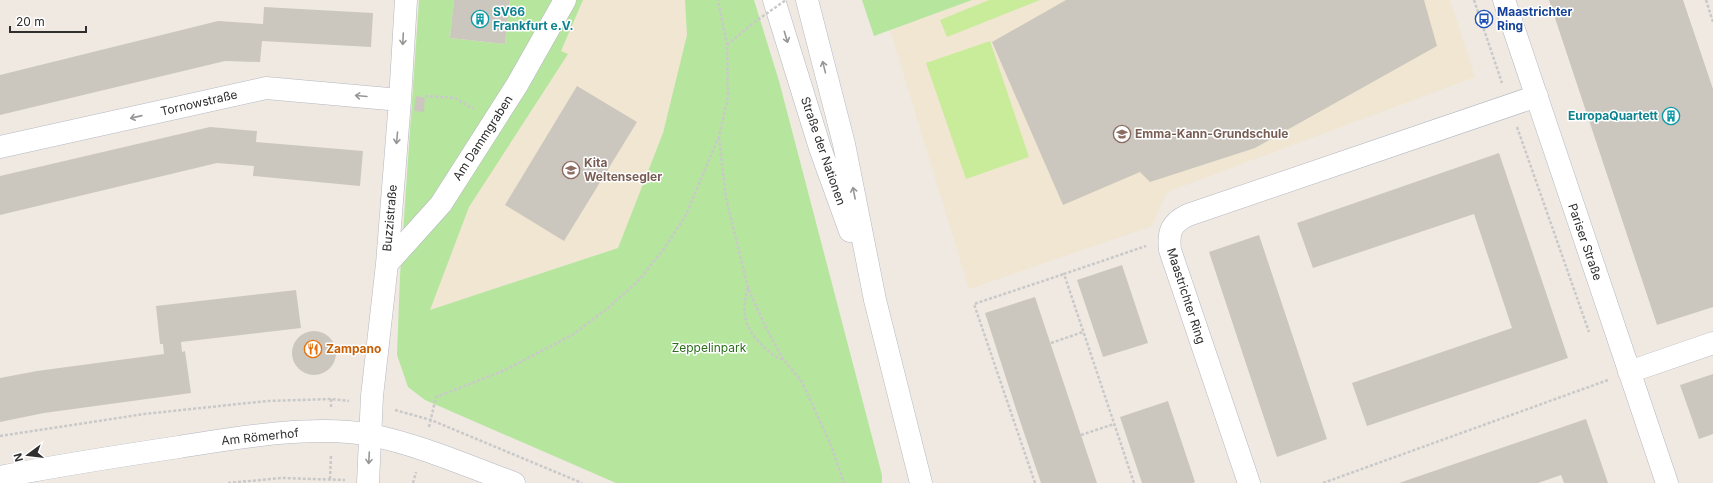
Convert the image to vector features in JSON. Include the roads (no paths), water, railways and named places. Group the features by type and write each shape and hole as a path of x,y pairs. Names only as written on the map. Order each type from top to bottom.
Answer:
{"street":[{"name":"Buzzistraße","path":"368,482 372,396 387,264 406,0"},
{"name":"Am Dammgraben","path":"387,264 440,204 517,85 565,0"},
{"name":"Straße der Nationen","path":"774,0 820,148 875,300"},
{"name":"Straße der Nationen","path":"807,0 844,144 875,300 921,483"},
{"name":"Pariser Straße","path":"1504,0 1667,483"},
{"name":"Tornowstraße","path":"0,147 266,88 400,97"},
{"name":"Maastrichter Ring","path":"1249,483 1170,250 1169,238 1172,228 1178,220 1188,215 1537,96"},
{"path":"1629,372 1713,343"},
{"name":"Am Römerhof","path":"0,477 51,466 228,440 291,433 332,432 370,435 423,450 514,483"}],"place":[{"name":"SV66 Frankfurt e.V.","path":"480,19"},
{"name":"Maastrichter Ring","path":"1484,19"},
{"name":"EuropaQuartett","path":"1671,116"},
{"name":"Emma-Kann-Grundschule","path":"1122,134"},
{"name":"Kita Weltensegler","path":"571,170"},
{"name":"Zampano","path":"313,349"}],"park label":[{"name":"Zeppelinpark","path":"709,348"}]}
